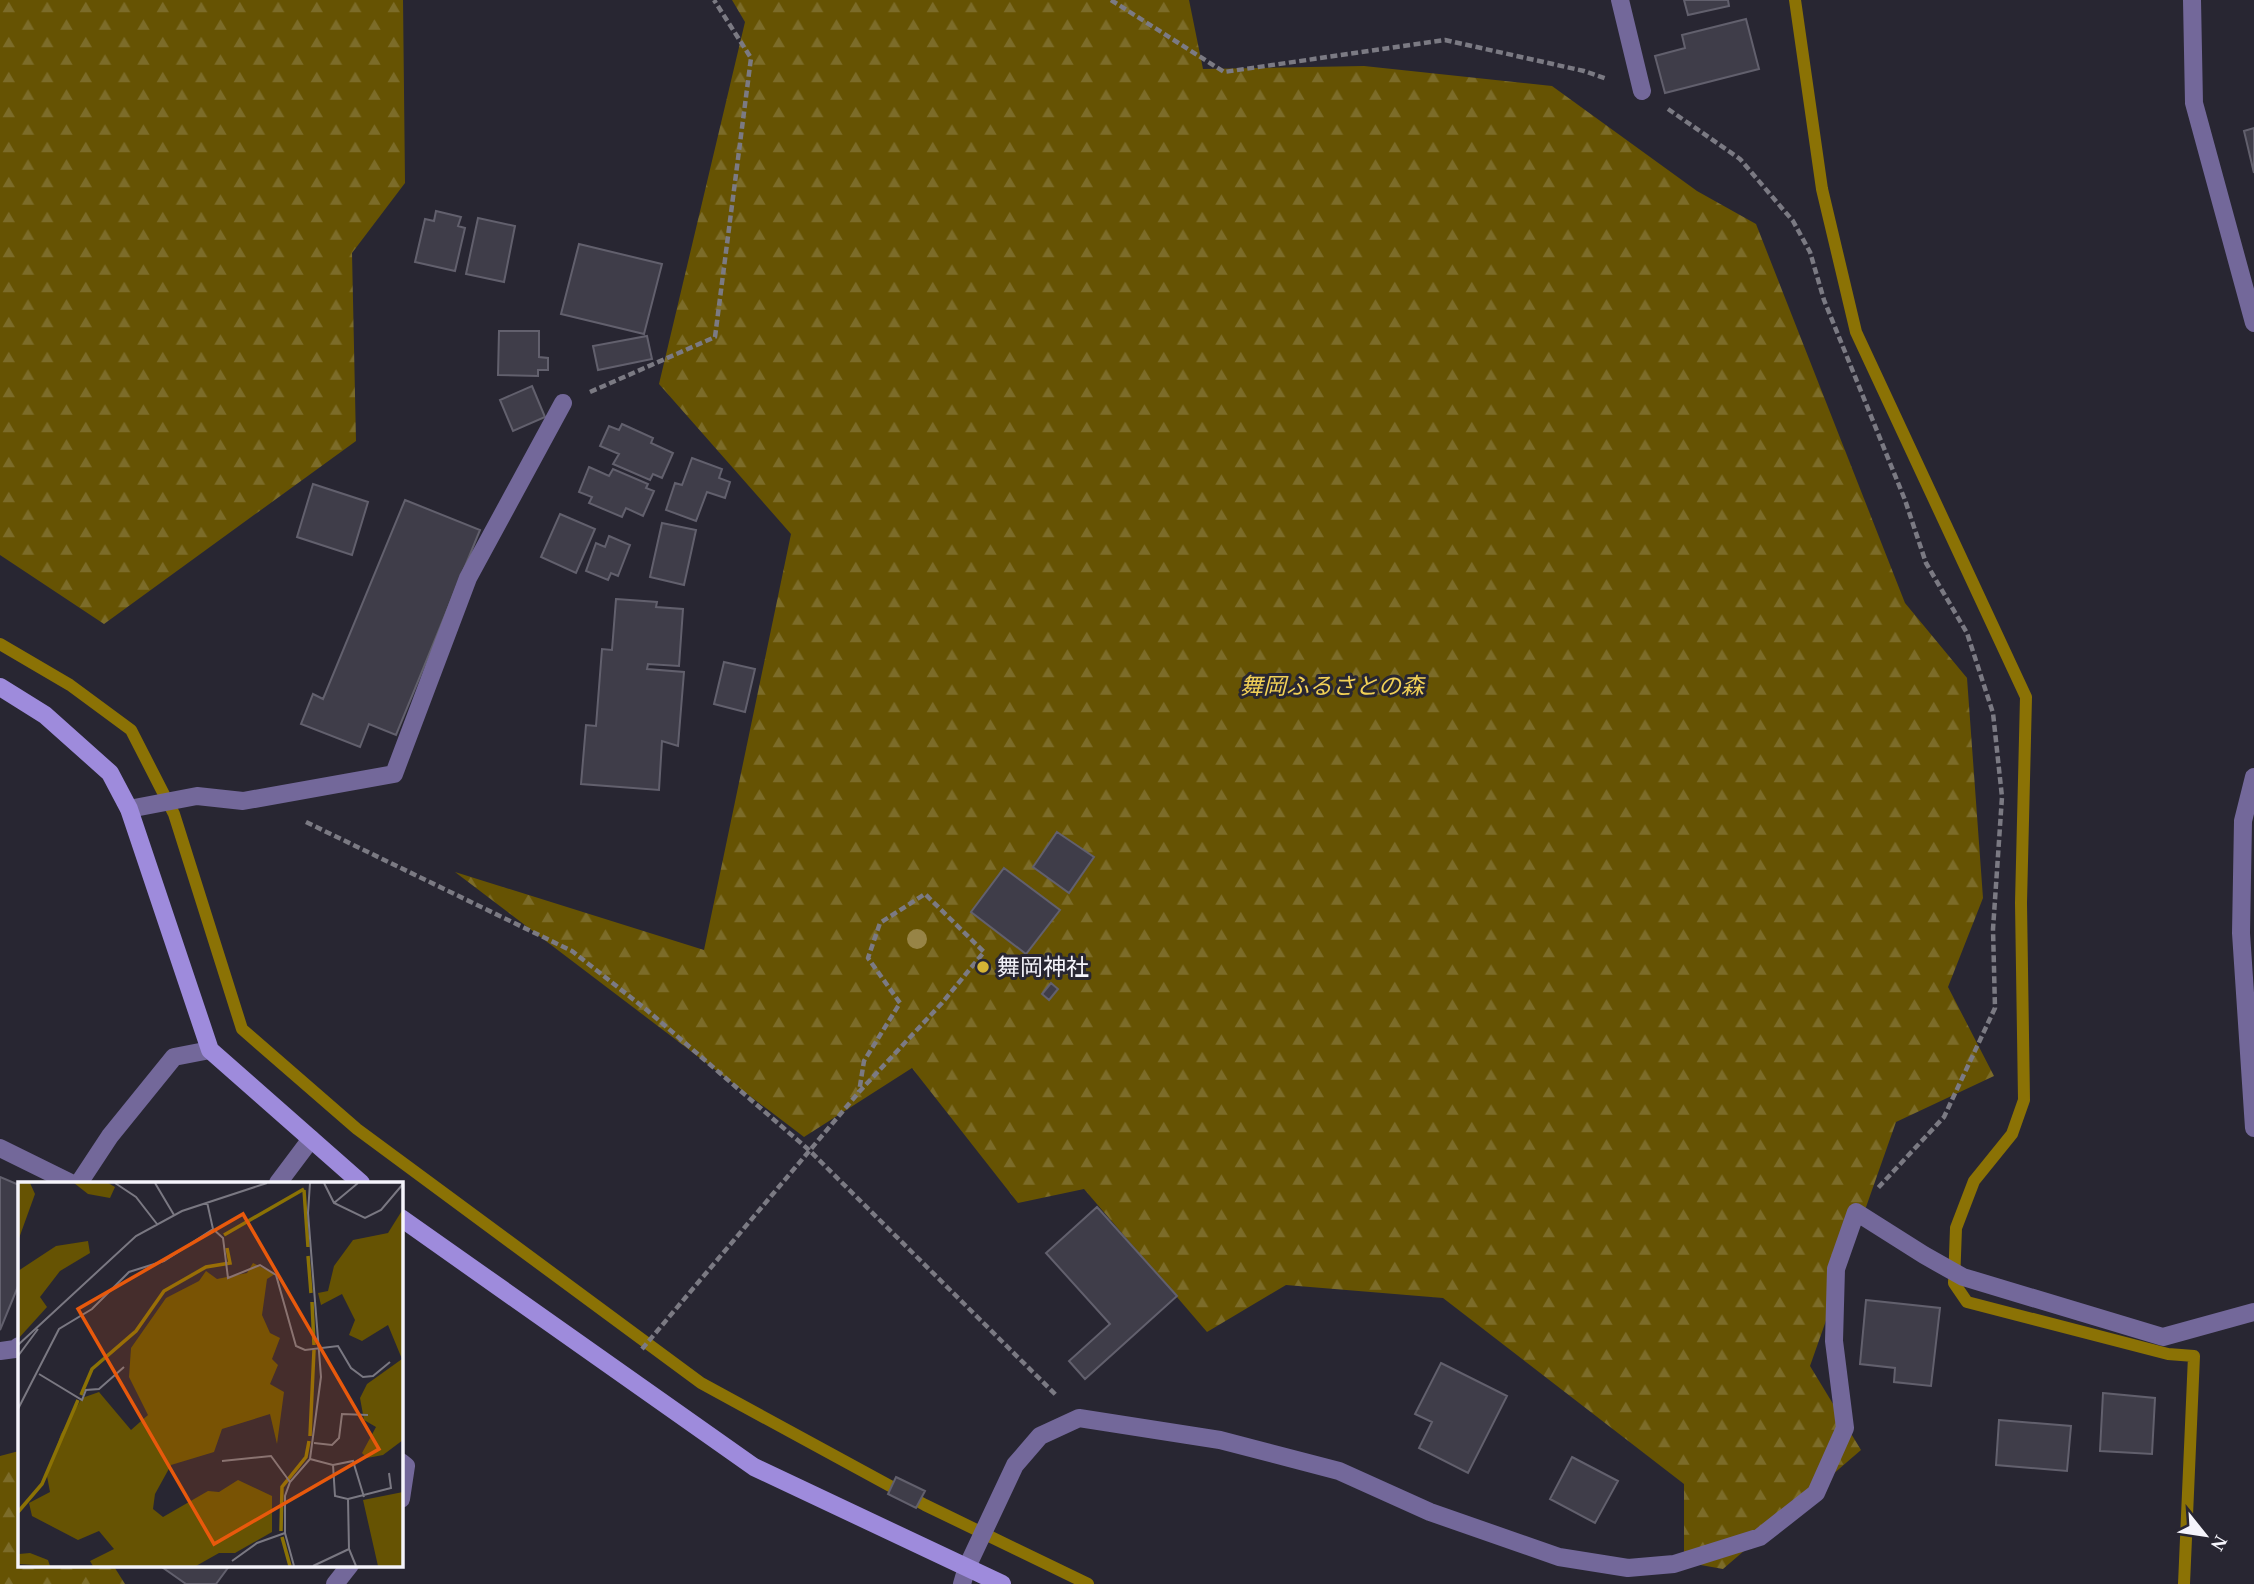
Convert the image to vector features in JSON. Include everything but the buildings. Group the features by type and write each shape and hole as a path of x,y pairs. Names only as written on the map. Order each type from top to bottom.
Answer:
{"street":[{"path":"1620,0 1642,90"},
{"path":"2192,0 2194,103 2254,323"},
{"path":"129,809 197,796 243,802 394,774 468,578 563,403"},
{"path":"0,688 46,715 110,773 129,809 210,1050 360,1182"},
{"path":"2254,777 2243,821 2241,933 2254,1128"},
{"path":"80,1182 110,1136 174,1057 210,1050"},
{"path":"279,1182 311,1139"},
{"path":"0,1148 69,1182"},
{"path":"967,1570 1015,1465 1040,1436 1079,1418 1220,1440 1339,1471 1430,1512 1559,1557 1628,1568 1674,1564 1760,1537 1816,1493 1845,1428 1835,1341 1836,1269 1856,1212 1963,1277 2163,1338 2254,1312"},
{"path":"402,1219 754,1467 967,1570 1002,1584"},
{"path":"0,1351 18,1347"},
{"path":"402,1463 406,1466 402,1492"},
{"path":"335,1584 349,1566"}],"path":[{"path":"563,403 715,337 751,58 714,0"},
{"path":"1111,0 1224,72 1445,40 1584,71 1642,90 1740,159 1793,221 1810,252 1824,300 1905,500 1926,562 1967,633 1993,713 2002,797 1993,929 1995,1008 1944,1117 1856,1212"},
{"path":"306,822 572,951 648,1011 809,1150 1079,1418"},
{"path":"636,1356 809,1150 942,1003 984,952 925,894 880,923 868,958 900,1003 864,1061 859,1092"}],"green space":[{"path":"0,0 403,0 405,183 352,253 356,441 104,624 0,555"},
{"name":"舞岡ふるさとの森","path":"732,0 1189,0 1203,69 1364,66 1552,86 1697,191 1756,224 1905,603 1967,678 1983,898 1948,987 1994,1076 1896,1122 1810,1366 1861,1450 1723,1569 1684,1562 1684,1484 1443,1298 1286,1285 1207,1332 1084,1189 1018,1203 912,1068 804,1137 455,872 704,950 791,534 659,384 745,22"},
{"path":"18,1451 18,1566 114,1566 125,1584 0,1584 0,1456"}],"waterway":[{"path":"1795,0 1822,189 1856,332 2026,697 2021,903 2024,1100 2012,1134 1974,1181 1956,1228 1954,1283 1967,1302 2168,1354 2194,1356 2184,1584"},
{"path":"0,644 70,685 131,730 174,814 242,1029 357,1129 701,1383 925,1505 1088,1584"}],"place":[{"name":"舞岡神社","path":"983,967"}]}
